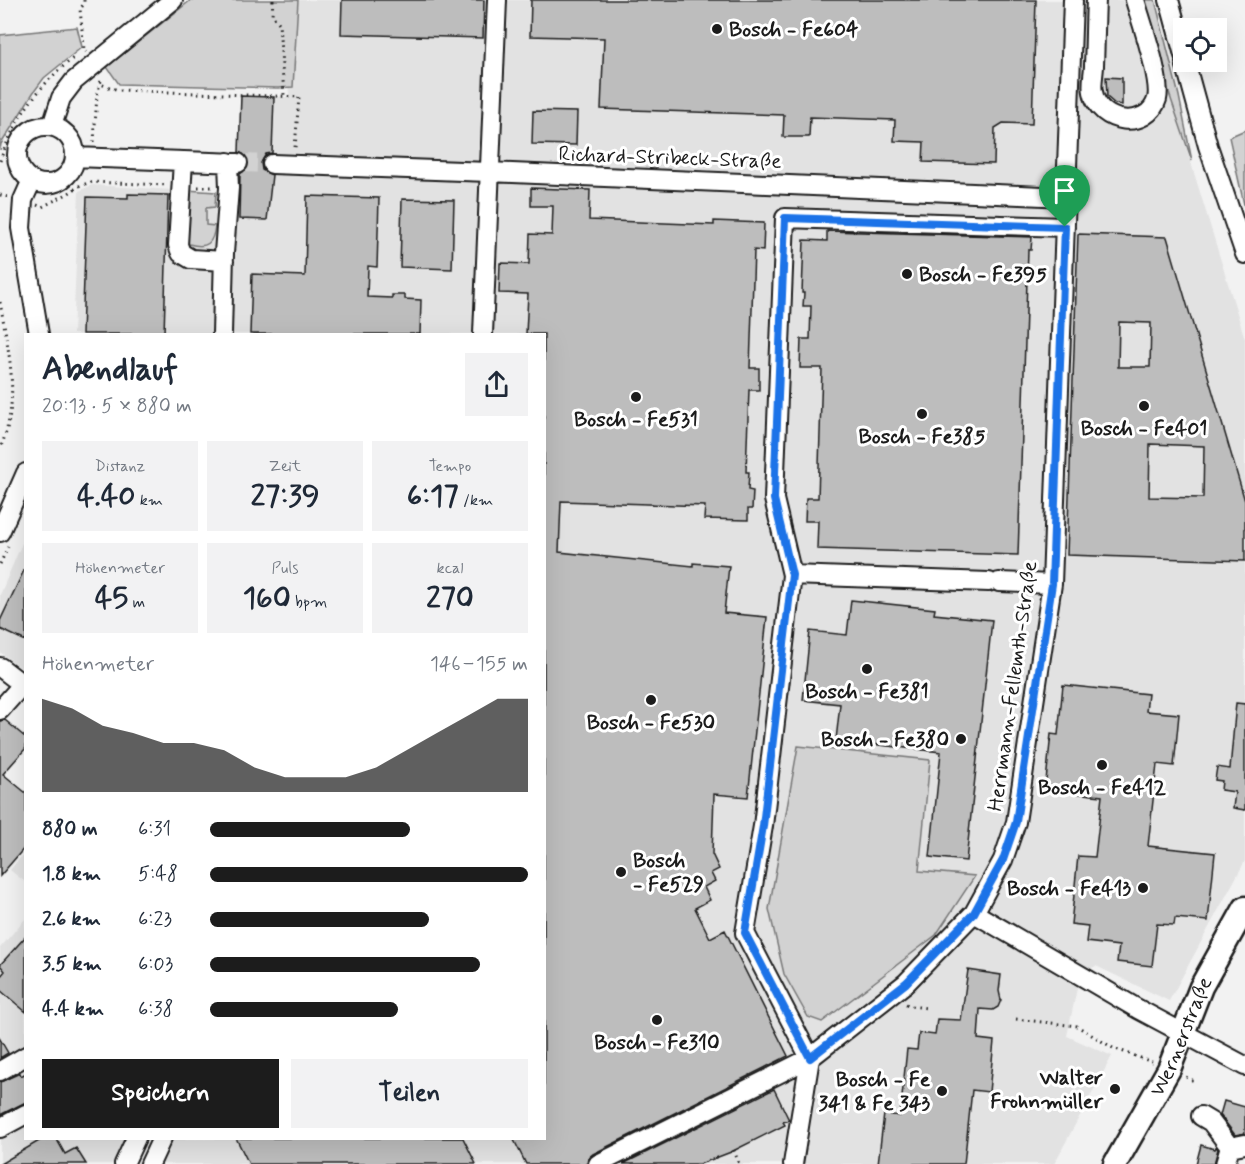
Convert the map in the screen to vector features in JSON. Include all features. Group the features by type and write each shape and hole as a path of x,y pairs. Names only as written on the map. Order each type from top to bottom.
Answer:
{"main road":[{"name":"Wernerstraße","path":"1114,1164 1161,1084 1184,1034 1201,987 1245,908"}],"street":[{"path":"52,126 61,98 75,81 173,0"},
{"path":"483,333 497,0"},
{"name":"Herrmann-Fellemth-Straße","path":"598,1164 810,1058 906,983 974,913 1003,860 1016,822 1052,584 1073,0"},
{"path":"1096,0 1093,92 1100,110 1115,119 1134,119 1148,112 1157,98 1157,78 1135,0"},
{"path":"1169,0 1174,18"},
{"path":"1188,72 1208,146 1245,254"},
{"path":"84,157 69,137 52,126 41,126 24,136 17,155 24,174 41,184 60,180 84,157 233,163 229,188 222,333"},
{"path":"183,161 178,245 181,253 191,259 224,269"},
{"name":"Richard-Stribeck-Straße","path":"272,164 1066,197"},
{"path":"32,180 23,200 21,228 39,333"},
{"path":"793,1164 810,1058 745,933 763,826 792,575 774,499 785,218 1065,227"},
{"path":"2,520 24,477"},
{"path":"792,575 1052,584"},
{"path":"0,710 18,676"},
{"path":"974,913 1184,1034 1245,1066"},
{"path":"0,1071 24,1057"},
{"path":"0,1128 24,1115"},
{"path":"1201,1116 1211,1122 1233,1152"},
{"path":"124,1164 135,1140"},
{"path":"150,1164 161,1140"}],"path":[{"path":"84,0 80,9 84,50 101,73 84,157 92,182"},
{"path":"273,0 272,15 279,23 285,95"},
{"path":"100,84 118,90 299,97 294,165"},
{"path":"23,200 42,207 79,186 92,182 229,188"},
{"path":"0,302 13,391 7,434 0,449"},
{"path":"1016,1019 1077,1026 1113,1048 1133,1054"},
{"path":"734,1150 739,1164"}],"shaded area":[{"path":"191,0 298,0 293,87 119,84 107,67"},
{"path":"282,0 1141,0 1245,339 1245,861 1169,1001 1096,966 1080,974 1067,1036 1112,1056 1054,1164 137,1164 149,1140 546,1140 546,333 73,333 79,191 92,185 238,194 241,96 287,97 289,95"},
{"path":"1142,0 1155,0 1179,96 1192,161"},
{"path":"77,27 82,47 44,78 1,144 0,150 0,35"},
{"path":"1245,130 1245,209 1229,137"},
{"path":"186,190 216,192 215,207 206,208 206,225 215,226 213,237 205,245 189,244 184,235"},
{"path":"24,538 24,670 0,652 0,595"},
{"path":"798,746 930,760 919,871 975,876 936,935 822,1022 808,1017 784,974 769,909"},
{"path":"24,853 24,881 10,870"},
{"path":"24,920 24,1140 123,1140 113,1164 0,1164 0,948"}],"building":[{"path":"342,0 484,0 483,38 341,34"},
{"path":"531,0 1036,0 1032,124 1003,123 995,128 994,164 923,162 924,142 894,141 895,120 810,117 809,137 783,137 784,115 601,109 604,38 530,36"},
{"path":"1106,77 1122,78 1122,105 1115,104 1107,97"},
{"path":"241,96 274,97 272,153 266,154 261,163 262,170 272,175 267,220 239,219 240,174 247,169 249,163 248,157 239,152"},
{"path":"533,111 577,112 576,145 532,144"},
{"path":"531,188 590,190 589,220 714,225 714,221 764,223 763,251 754,250 750,368 759,368 759,390 749,390 746,472 749,472 748,490 753,491 752,509 748,509 748,520 704,519 705,506 561,501 559,552 693,566 693,563 729,566 724,613 767,617 748,797 714,794 712,854 719,869 711,873 715,881 704,887 710,900 695,908 710,938 725,930 788,1056 593,1154 588,1158 587,1164 526,1164 514,1140 546,1140 546,333 526,333 528,294 499,293 500,263 529,264 530,234 552,235 553,206 531,206"},
{"path":"128,194 168,195 164,333 82,333 87,197 128,198"},
{"path":"307,196 379,198 377,267 368,266 367,297 392,298 392,295 405,295 405,299 421,300 420,333 250,333 252,274 305,276"},
{"path":"402,199 454,200 452,269 400,267"},
{"name":"Bosch - Fe385","path":"827,231 1032,237 1031,250 1028,250 1018,555 817,549 818,521 805,521 806,498 818,498 822,368 800,368 801,339 810,339 811,306 803,306 804,293 802,293 804,240 827,241"},
{"name":"Bosch - Fe401","path":"1078,234 1167,237 1245,501 1245,561 1067,555","holes":["1119,322 1151,323 1150,367 1118,367","1150,444 1204,446 1203,498 1149,497"]},
{"path":"24,570 24,640 0,629 0,621"},
{"path":"851,600 935,609 934,614 992,620 966,861 930,857 941,752 836,740 840,704 803,700 810,631 847,635"},
{"path":"1063,685 1148,694 1146,711 1179,714 1174,766 1157,764 1148,846 1215,853 1208,921 1175,918 1174,925 1157,924 1152,966 1117,962 1119,946 1086,942 1088,926 1071,924 1078,856 1095,857 1102,796 1045,790 1051,734 1058,735"},
{"path":"1236,703 1245,704 1245,810 1233,808 1235,792 1221,790 1222,781 1215,780 1217,767 1230,769"},
{"path":"5,720 24,736 24,750 3,774 24,791 24,848 0,876 0,721"},
{"path":"24,938 24,1010 0,990 0,977 5,971 0,965"},
{"name":"Bosch - Fe 341 & Fe 343","path":"968,970 1001,975 999,991 1001,1000 998,1007 993,1010 980,1009 978,1039 994,1041 989,1092 972,1090 964,1164 878,1164 884,1114 900,1116 907,1049 917,1050 919,1033 935,1035 937,1019 961,1020"},
{"path":"0,1039 8,1053 0,1058"},
{"path":"20,1073 21,1076 24,1074 24,1103 0,1115 0,1082"},
{"path":"774,1089 789,1120 783,1122 785,1125 731,1152 700,1164 623,1164"},
{"path":"1224,1101 1245,1107 1245,1133 1235,1135 1220,1115"},
{"path":"41,1140 57,1140 65,1154 76,1148 86,1164 0,1164"},
{"path":"237,1140 464,1140 476,1164 249,1164"},
{"path":"1201,1145 1218,1149 1214,1164 1196,1164"}],"tunnel":[{"path":"239,163 272,164"}],"place":[{"name":"Bosch - Fe604","path":"717,29"},
{"name":"Bosch - Fe395","path":"907,274"},
{"name":"Bosch - Fe531","path":"636,397"},
{"name":"Bosch - Fe401","path":"1144,406"},
{"name":"Bosch - Fe385","path":"922,414"},
{"name":"Bosch - Fe381","path":"867,669"},
{"name":"Bosch - Fe530","path":"651,700"},
{"name":"Bosch - Fe380","path":"961,739"},
{"name":"Bosch - Fe412","path":"1102,765"},
{"name":"Bosch - Fe529","path":"621,872"},
{"name":"Bosch - Fe413","path":"1143,888"},
{"name":"Bosch - Fe310","path":"657,1020"},
{"name":"Walter Frohnmüller","path":"1115,1089"},
{"name":"Bosch - Fe 341 & Fe 343","path":"942,1091"}],"route":[{"path":"785,218 1065,227 1052,584 1016,822 1003,860 974,913 906,983 810,1058 745,933 763,826 792,575 774,499 785,218"}]}
